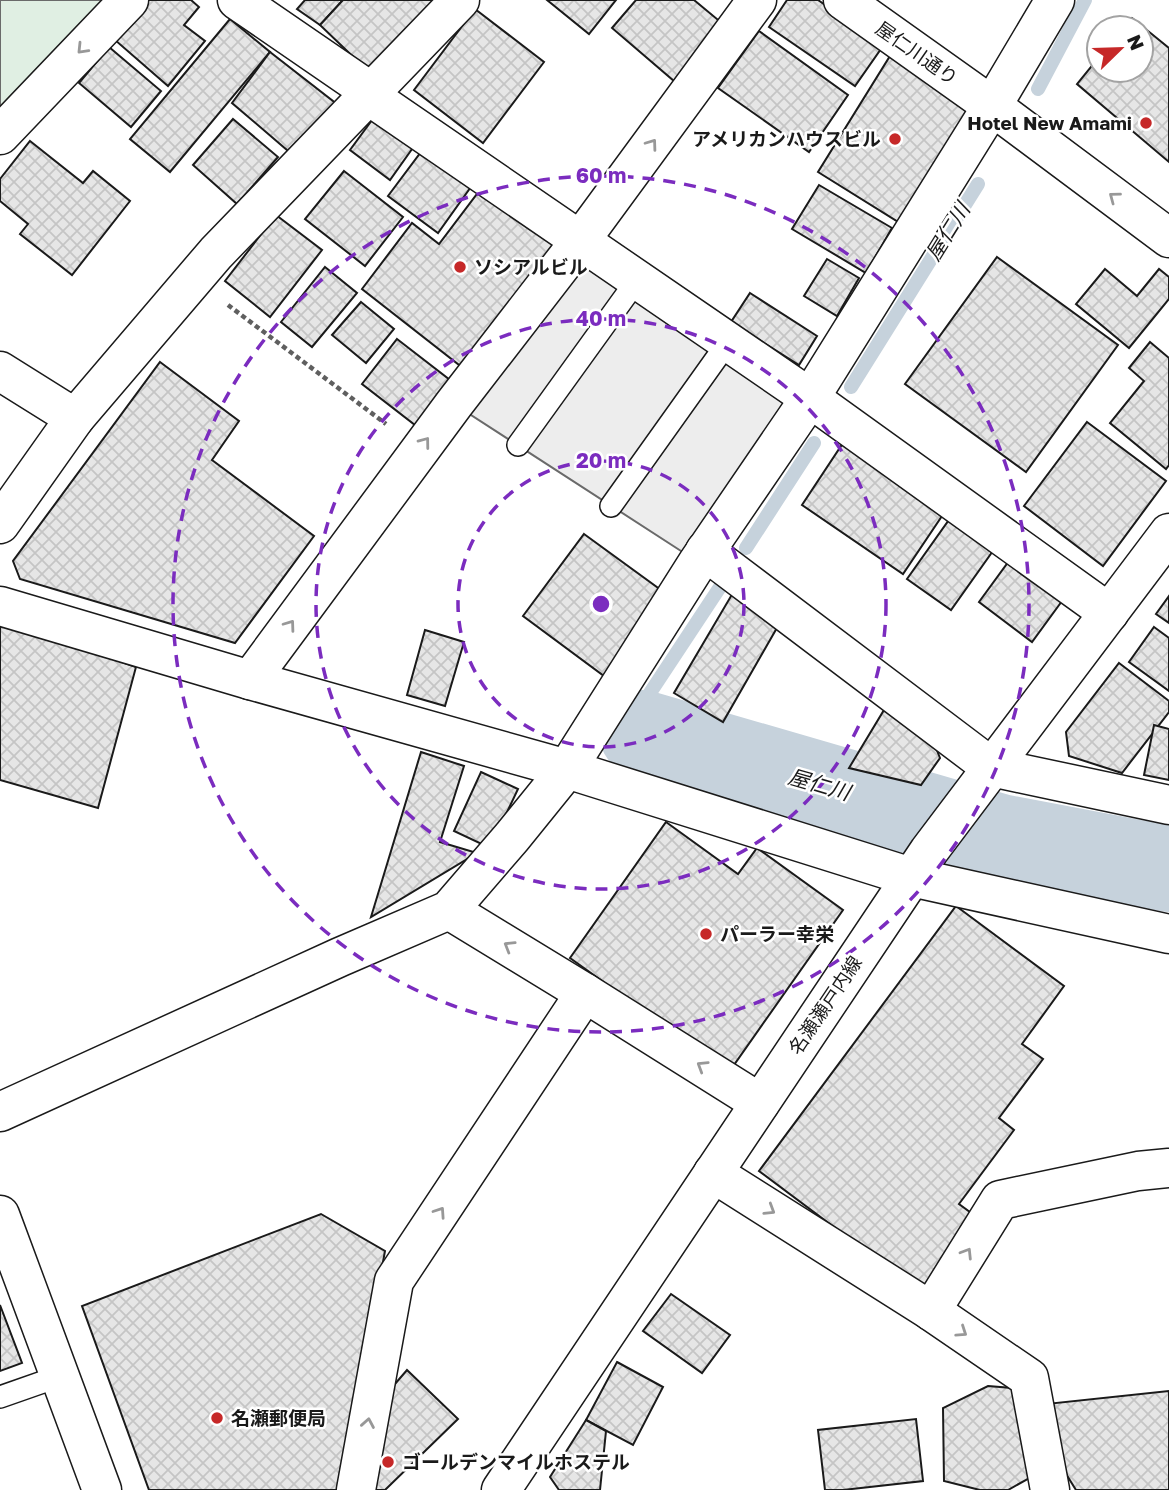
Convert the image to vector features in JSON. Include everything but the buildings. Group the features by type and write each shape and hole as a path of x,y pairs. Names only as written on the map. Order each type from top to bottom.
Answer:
{"street":[{"path":"0,135 129,0"},
{"path":"237,0 371,92 381,104 810,398 1108,612"},
{"path":"0,524 75,418 216,253 460,0"},
{"path":"250,680 420,450 580,241 757,0"},
{"name":"屋仁川通り","path":"842,0 992,106 1169,237"},
{"path":"0,1112 449,910 512,838 567,769 705,551 810,398 1055,0"},
{"path":"0,371 75,418"},
{"name":"名瀬瀬戸内線","path":"500,1490 920,864 1169,533"},
{"path":"705,551 985,775 1169,805"},
{"path":"0,606 567,769 1169,934"},
{"path":"449,910 760,1102"},
{"path":"356,1490 394,1281 585,993"},
{"path":"931,1311 1000,1199 1138,1171 1169,1168"},
{"path":"713,1174 931,1311 1029,1378 1050,1490"},
{"path":"0,1215 102,1490"}],"lane":[{"path":"518,445 637,280"},
{"path":"611,506 728,342"},
{"path":"0,1397 60,1376"}],"path":[{"path":"194,279 420,450"}],"green space":[{"path":"0,0 129,0 0,135"}],"shaded area":[{"path":"580,241 810,398 698,562 454,404"}],"waterway":[{"name":"屋仁川","path":"1038,89 1085,0"},
{"name":"屋仁川","path":"851,387 978,184"},
{"name":"屋仁川","path":"746,548 814,443"},
{"name":"屋仁川","path":"642,733 646,699 724,581"},
{"name":"屋仁川","path":"642,733 1000,837 1169,869"}],"place":[{"name":"Hotel New Amami","path":"1146,123"},
{"name":"アメリカンハウスビル","path":"895,139"},
{"name":"ソシアルビル","path":"460,267"},
{"name":"パーラー幸栄","path":"706,934"},
{"name":"名瀬郵便局","path":"217,1418"},
{"name":"ゴールデンマイルホステル","path":"388,1462"}]}
